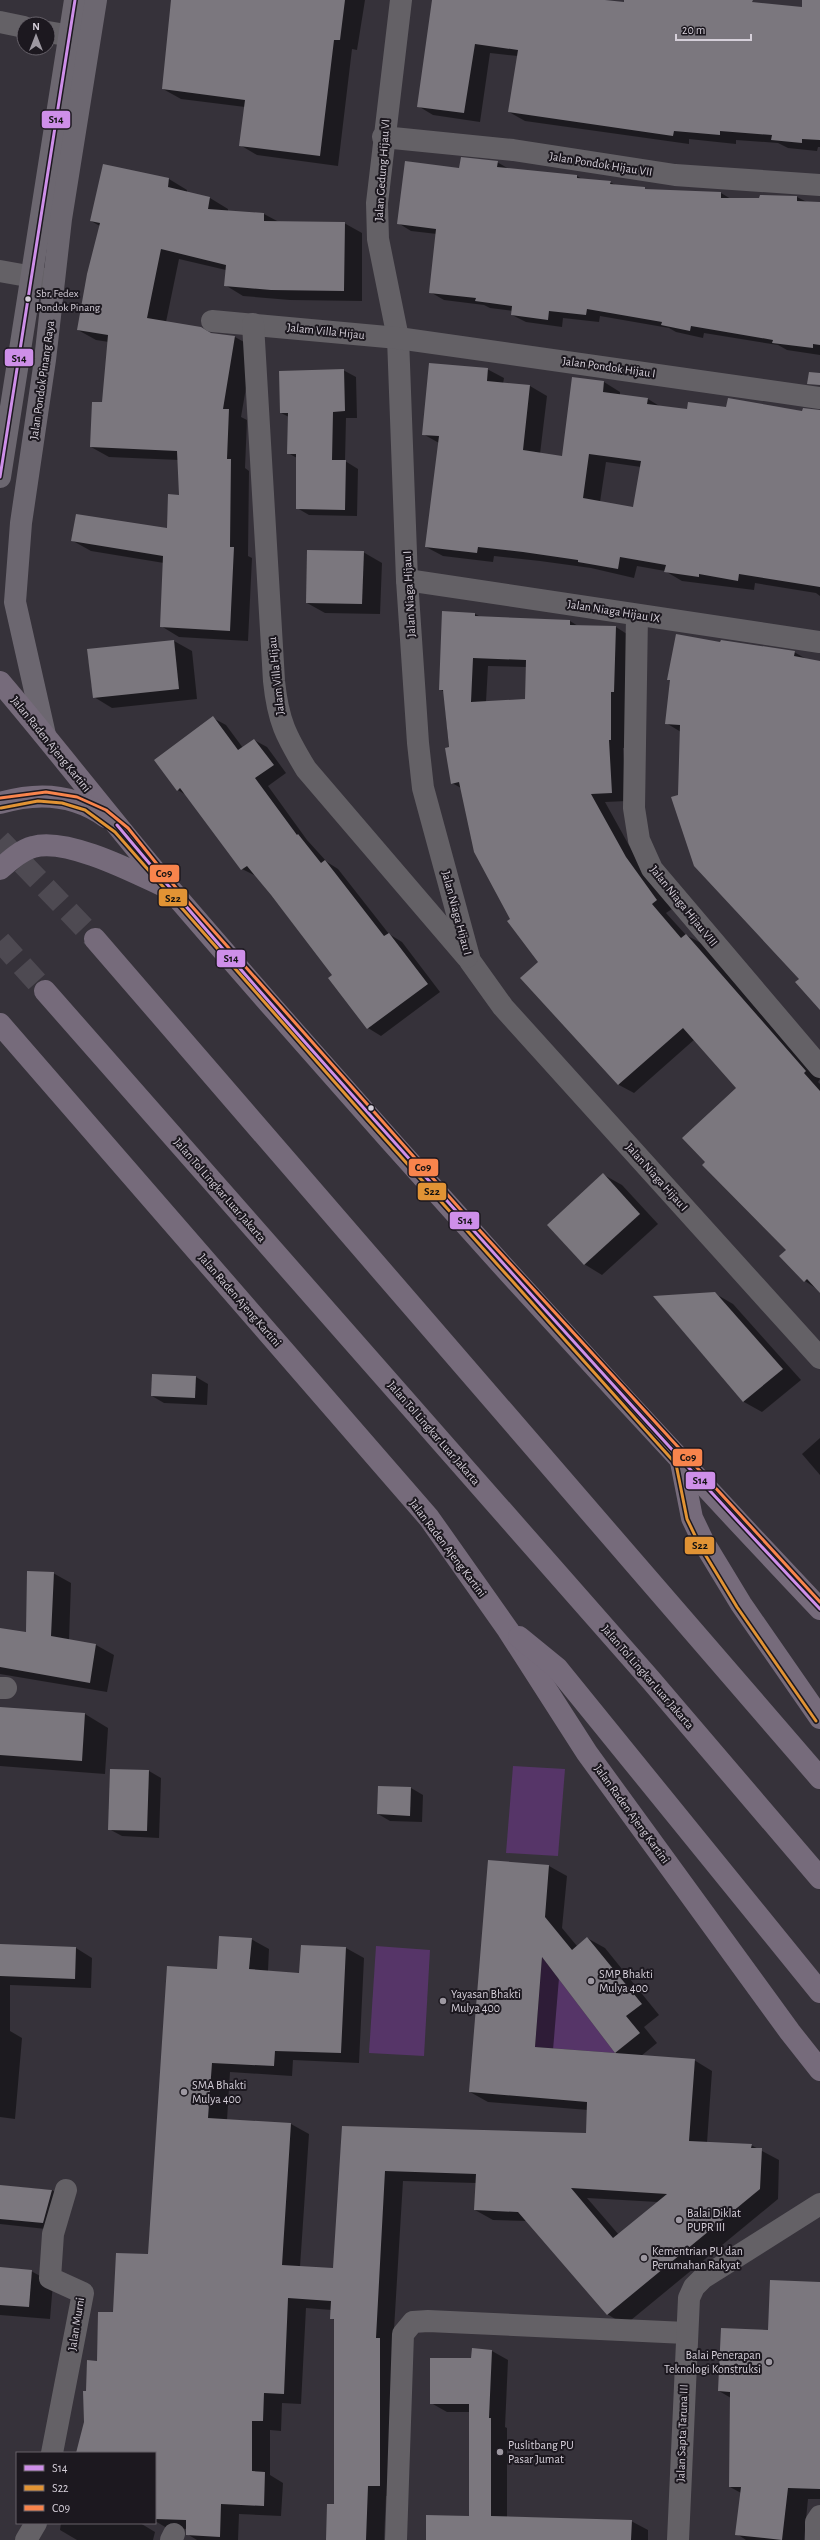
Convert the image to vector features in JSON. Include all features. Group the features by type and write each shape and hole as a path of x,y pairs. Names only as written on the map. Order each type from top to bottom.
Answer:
{"highway":[{"name":"Jalan Raden Ajeng Kartini","path":"0,682 169,888 681,1462 820,1609"},
{"name":"Jalan Raden Ajeng Kartini","path":"0,803 21,797 47,796 72,800 96,810 117,825"},
{"path":"0,869 33,847 49,846 76,850 107,860 169,888"},
{"path":"95,940 820,1778"},
{"name":"Jalan Tol Lingkar Luar Jakarta","path":"45,991 650,1679 820,1878"},
{"name":"Jalan Raden Ajeng Kartini","path":"0,1024 429,1518 508,1630 587,1753 790,2032 820,2070"},
{"path":"681,1462 692,1518 704,1543 745,1611 820,1718"},
{"path":"508,1630 557,1668 820,1992"}],"main road":[{"name":"Jalan Pondok Pinang Raya","path":"45,735 15,602 21,523 45,360 62,219 80,38 75,0"},
{"name":"Jalan Pondok Pinang Raya","path":"0,477 32,276 80,38 96,0"},
{"path":"19,358 45,360"}],"street":[{"name":"Jalan Gedung Hijau VI","path":"398,338 378,239 377,203 383,136 401,0"},
{"path":"0,22 16,25"},
{"path":"56,34 80,38"},
{"name":"Jalan Pondok Hijau VII","path":"383,136 513,150 675,175 820,186"},
{"path":"0,271 54,280"},
{"name":"Jalam Villa Hijau","path":"212,321 398,338"},
{"name":"Jalam Villa Hijau","path":"253,324 274,682 277,710 285,735 306,769 470,961"},
{"name":"Jalan Pondok Hijau I","path":"398,338 820,398"},
{"name":"Jalan Niaga Hijau I","path":"398,338 407,580 418,743 423,788 470,961 503,1008 820,1358"},
{"name":"Jalan Niaga Hijau IX","path":"407,580 820,642"},
{"name":"Jalan Niaga Hijau VIII","path":"637,615 634,808 639,840 652,869 820,1067"},
{"name":"Jalan Murni","path":"52,2452 83,2293 50,2278 53,2234 66,2190"},
{"name":"Jalan Sapta Taruna III","path":"678,2540 686,2333 689,2298 694,2287 703,2278 820,2204"},
{"path":"396,2540 403,2334 413,2322 428,2321 686,2333"},
{"path":"816,2540 816,2522 820,2516"}],"shaded area":[{"path":"513,1766 565,1769 558,1856 506,1853"},
{"path":"376,1946 430,1950 424,2056 369,2053"},
{"path":"542,1957 615,2053 535,2047"}],"building":[{"path":"171,0 345,0 340,40 334,40 320,156 239,146 245,100 162,89"},
{"path":"432,0 605,0 624,2 624,0 753,0 752,2 802,7 802,0 820,0 820,140 802,139 802,143 771,140 772,135 720,131 720,135 674,131 673,136 508,112 518,50 475,44 464,113 417,107"},
{"path":"461,157 498,161 497,167 577,175 577,178 611,181 610,184 645,187 645,189 721,192 721,198 759,198 760,195 797,196 797,201 820,202 820,345 813,344 813,348 772,343 773,340 691,326 690,331 661,325 662,322 587,309 586,315 549,311 548,320 511,315 512,306 475,301 476,298 429,293 436,229 397,224 405,161 459,168"},
{"path":"103,164 169,178 168,187 210,197 208,209 264,213 264,221 345,222 344,291 271,290 224,286 226,265 161,249 147,318 201,327 211,333 235,336 223,409 229,409 227,459 231,459 230,547 234,547 230,631 160,627 163,556 71,541 76,514 167,528 168,494 179,495 177,451 90,447 92,402 102,402 108,335 77,330 87,274 100,223 90,221"},
{"path":"429,363 488,368 487,381 530,385 523,450 562,456 572,377 604,381 603,392 648,398 647,404 687,409 688,402 726,407 728,398 802,411 803,408 820,410 820,587 739,574 738,581 699,574 699,577 664,572 666,565 620,557 618,569 578,562 578,560 523,552 478,547 477,553 425,547 439,436 422,435","holes":["589,454 641,461 633,507 583,498"]},
{"path":"344,369 345,411 333,412 332,460 346,460 345,510 296,509 296,454 287,454 288,413 280,413 279,371"},
{"path":"809,372 820,373 820,385 807,384"},
{"path":"307,550 364,551 362,604 306,603"},
{"path":"442,611 475,613 475,616 570,620 570,625 616,626 614,692 611,692 611,740 609,740 612,793 591,794 626,857 657,900 652,904 681,938 686,934 806,1071 804,1073 820,1091 820,1293 807,1279 804,1282 779,1256 786,1250 702,1165 705,1162 682,1138 736,1088 683,1028 618,1085 520,978 538,962 507,921 510,919 474,852 459,782 451,784 445,748 449,747 443,690 439,690","holes":["473,658 526,660 525,699 471,702"]},
{"path":"676,634 720,642 721,640 795,651 794,656 820,661 820,1010 795,982 799,979 694,866 671,797 678,795 680,725 665,724 670,680 667,680"},
{"path":"174,640 179,689 93,698 87,649"},
{"path":"213,716 238,750 254,739 274,765 255,778 297,835 298,834 321,863 325,860 384,936 389,933 428,984 367,1029 328,978 332,975 271,895 247,866 241,870 180,788 177,791 154,760"},
{"path":"603,1173 640,1214 584,1265 547,1225"},
{"path":"715,1292 783,1369 743,1402 653,1296"},
{"path":"152,1374 196,1376 195,1398 151,1396"},
{"path":"27,1571 54,1572 51,1636 96,1644 90,1683 0,1667 0,1628 26,1632"},
{"path":"0,1707 85,1713 82,1761 0,1755"},
{"path":"110,1769 149,1770 147,1831 108,1830"},
{"path":"378,1786 411,1787 410,1816 377,1814"},
{"path":"488,1860 549,1865 545,1917 572,1950 587,1937 642,2004 626,2016 640,2033 615,2053 695,2059 689,2141 752,2144 751,2148 762,2148 760,2189 607,2315 518,2212 474,2210 476,2174 385,2171 376,2338 380,2338 380,2486 368,2486 366,2540 326,2540 327,2504 334,2504 334,2319 330,2319 331,2301 288,2298 284,2394 264,2393 263,2421 252,2421 252,2471 265,2472 264,2506 221,2504 220,2537 186,2535 186,2520 156,2519 156,2452 76,2452 84,2422 83,2391 86,2391 87,2360 97,2361 98,2312 113,2312 116,2253 148,2254 167,1966 217,1969 219,1936 252,1938 249,1969 299,1973 301,1945 346,1947 341,2053 275,2051 274,2066 212,2063 208,2118 291,2123 282,2265 333,2268 342,2126 586,2133 587,2102 469,2092","holes":["542,1957 615,2053 535,2047","571,2188 667,2194 613,2238"]},
{"path":"0,1944 76,1947 75,1979 0,1976"},
{"path":"0,2185 52,2190 43,2223 0,2219"},
{"path":"0,2267 32,2270 29,2307 0,2305"},
{"path":"770,2280 820,2282 820,2489 788,2488 782,2540 735,2535 741,2487 729,2487 730,2392 718,2391 721,2328 768,2330"},
{"path":"472,2348 492,2350 489,2418 491,2418 491,2516 632,2520 631,2540 426,2540 426,2515 469,2516 469,2404 430,2404 430,2358 471,2358"}],"tunnel":[{"path":"0,840 95,939"},
{"path":"0,941 45,991"}],"transit line":[{"name":"S14","path":"0,477 75,0"},
{"name":"C09","path":"0,798 46,792 77,797 106,810 128,828 181,894 461,1210 820,1602"},
{"name":"S22","path":"1,808 38,801 62,803 85,810 115,832 368,1120 676,1464 687,1519 700,1546 737,1607 816,1721"},
{"name":"S14","path":"117,825 233,961 391,1139 624,1397 820,1609"}],"place":[{"name":"Sbr. Fedex Pondok Pinang","path":"28,299"},
{"name":"SMP Bhakti Mulya 400","path":"591,1981"},
{"name":"Yayasan Bhakti Mulya 400","path":"443,2001"},
{"name":"SMA Bhakti Mulya 400","path":"184,2092"},
{"name":"Balai Diklat PUPR III","path":"679,2220"},
{"name":"Kementrian PU dan Perumahan Rakyat","path":"644,2258"},
{"name":"Balai Penerapan Teknologi Konstruksi","path":"769,2362"},
{"name":"Puslitbang PU Pasar Jumat","path":"500,2452"}]}
